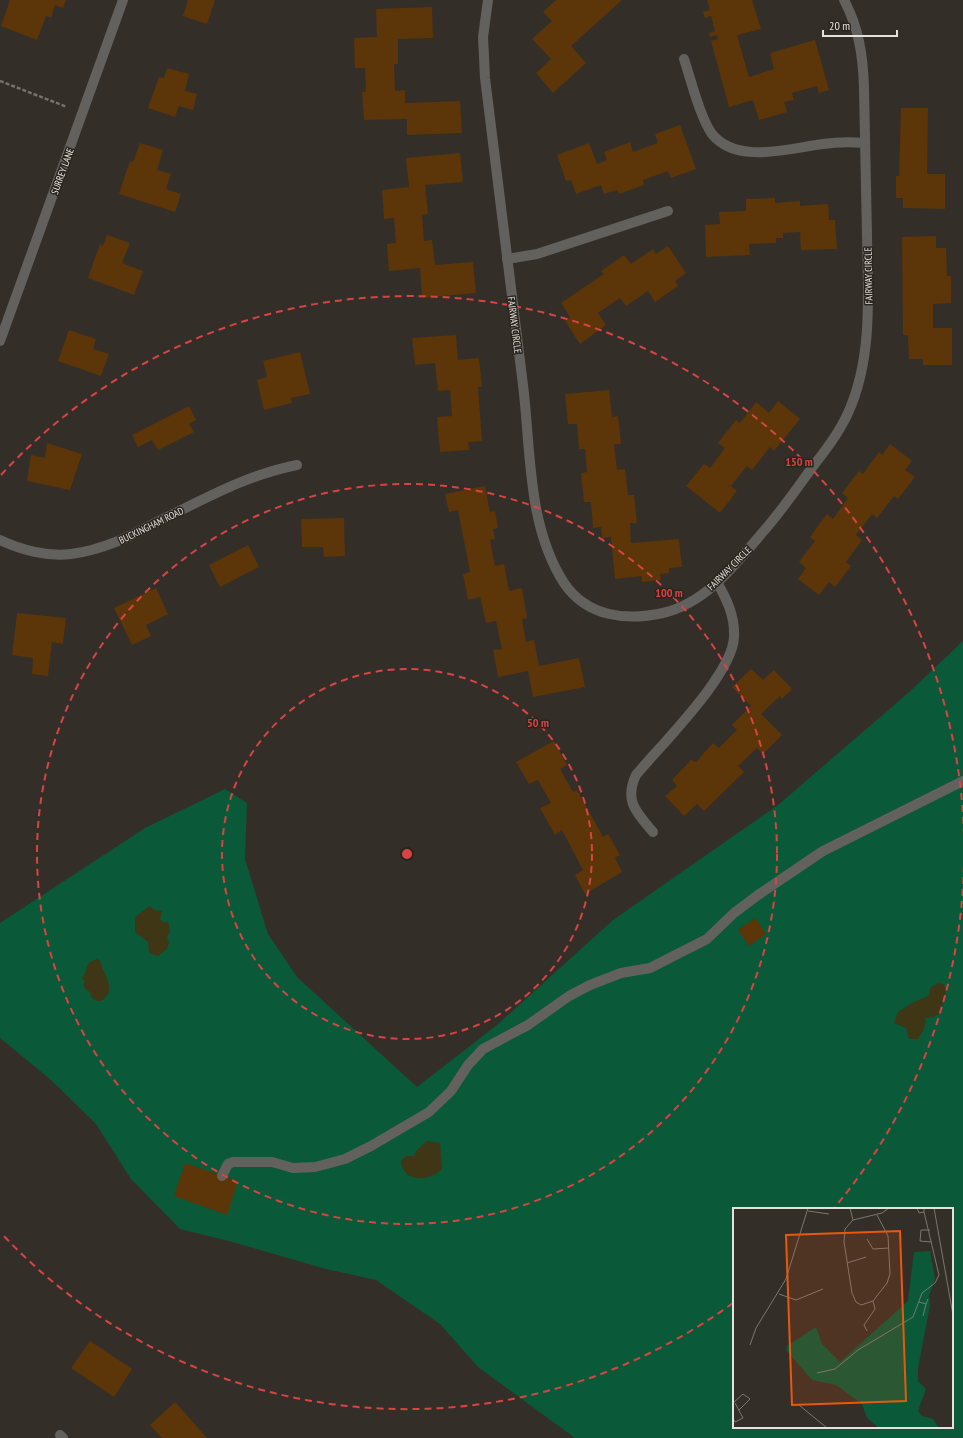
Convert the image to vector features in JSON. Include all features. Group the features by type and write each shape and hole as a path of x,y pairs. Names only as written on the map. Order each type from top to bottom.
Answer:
{"street":[{"name":"SURREY LANE","path":"0,342 124,0"},
{"name":"FAIRWAY CIRCLE","path":"488,0 483,37 485,78 536,502 549,552 557,571 566,586 579,600 593,610 611,616 630,617 650,616 685,605 718,582 766,528 835,436 848,413 857,388 863,361 868,301 863,63 859,38 852,15 844,0"},
{"path":"684,60 703,114 712,133 720,142 732,148 763,152 824,144 865,143"},
{"path":"507,259 537,254 668,211"},
{"name":"BUCKINGHAM ROAD","path":"0,540 49,554 70,554 95,549 119,542 235,484 267,472 297,465"},
{"path":"653,832 635,810 631,799 632,785 636,775 702,697 730,655 734,638 733,620 727,601 718,582"},
{"path":"222,1176 228,1164 233,1162 272,1162 293,1168 315,1167 345,1158 371,1146 429,1112 451,1092 468,1065 483,1049 528,1025 569,996 590,985 621,973 650,968 707,939 734,913 752,899 823,851 963,781"}],"path":[{"path":"0,81 83,113"}],"green space":[{"path":"963,641 963,1438 575,1438 478,1367 440,1324 376,1280 326,1269 229,1241 180,1229 131,1179 96,1124 51,1080 0,1038 0,923 145,828 225,789 247,803 245,859 268,934 297,977 417,1087 497,1025 613,920 778,805 907,694"}],"sand":[{"path":"150,906 154,910 162,911 160,919 163,922 168,922 170,931 167,938 169,943 167,949 158,956 149,953 148,942 135,932 135,917"},
{"path":"97,959 100,961 109,987 109,992 101,1001 96,1001 91,997 90,992 85,989 83,984 85,982 82,978 89,963"},
{"path":"938,983 943,984 946,989 941,1013 933,1017 926,1018 924,1029 918,1039 909,1039 906,1028 894,1023 898,1012 912,1003 928,996 931,987"},
{"path":"427,1141 440,1143 442,1169 431,1176 424,1178 411,1177 406,1173 401,1161 406,1156 415,1156 416,1151"}],"building":[{"path":"10,0 66,0 63,8 55,5 51,18 46,16 37,40 1,26"},
{"path":"188,0 215,0 207,24 183,16"},
{"path":"556,0 622,0 571,46 586,63 553,93 536,73 551,59 532,39 552,21 543,12"},
{"path":"707,0 752,0 761,29 737,35 749,77 774,69 770,53 815,40 829,90 819,93 817,86 792,93 794,100 784,102 787,112 759,120 753,100 729,107 711,41 718,39 717,35 710,37 709,33 715,31 711,16 705,18 703,12 710,10"},
{"path":"432,7 433,38 398,39 398,64 394,64 395,91 405,90 405,103 460,101 462,133 407,135 407,119 364,120 362,92 366,92 365,68 355,68 354,38 377,37 376,9"},
{"path":"167,68 189,74 185,91 197,94 193,110 179,106 175,117 148,108 159,77 164,78"},
{"path":"901,108 928,108 927,174 945,174 945,209 903,208 903,198 896,198 896,176 899,176"},
{"path":"680,125 696,169 671,178 668,171 643,180 644,185 619,194 617,190 604,194 601,185 576,194 571,180 566,181 557,155 589,143 597,164 607,160 604,152 630,142 633,152 658,143 655,134"},
{"path":"140,143 163,150 157,170 171,174 166,189 181,194 175,212 119,194 130,161 133,162"},
{"path":"460,153 463,182 425,185 428,214 422,215 424,241 432,240 435,265 473,262 476,293 422,298 420,268 389,271 387,244 396,243 394,218 384,219 382,190 409,187 406,158"},
{"path":"775,198 775,203 800,201 800,206 828,204 829,220 835,220 837,249 801,250 800,232 783,233 783,238 776,238 776,243 749,244 750,255 706,257 705,225 720,224 719,212 746,211 746,199"},
{"path":"107,235 130,243 122,263 143,271 134,295 88,278 100,244 103,246"},
{"path":"936,236 936,248 946,248 947,276 951,276 951,303 933,304 933,328 952,328 952,365 923,365 923,359 909,359 908,335 903,335 902,237"},
{"path":"668,246 686,273 675,281 678,286 655,302 648,291 626,306 620,298 598,313 606,325 580,344 565,321 570,317 561,303 604,274 601,271 624,255 631,264 653,249 656,254"},
{"path":"69,330 96,339 93,349 109,354 101,376 58,361"},
{"path":"456,335 458,360 479,358 482,387 478,387 482,441 468,442 469,450 440,452 437,417 452,416 450,390 438,391 435,363 415,365 412,338"},
{"path":"300,352 310,394 291,398 292,403 264,410 257,380 267,377 263,361"},
{"path":"609,390 612,417 618,416 621,444 614,444 617,470 625,469 628,495 634,495 637,523 630,523 631,543 679,539 682,567 669,568 669,573 660,574 661,580 642,582 642,576 615,579 611,537 602,538 601,527 593,528 591,502 584,502 581,473 587,472 585,449 579,449 577,424 568,424 565,394"},
{"path":"778,401 800,419 774,451 770,447 752,470 747,466 731,486 737,491 720,513 686,486 704,464 710,468 725,448 718,443 736,420 740,423 756,402 769,413"},
{"path":"189,406 196,420 189,424 194,432 158,450 152,440 138,447 132,435"},
{"path":"47,443 82,454 70,490 27,481 31,455 45,458"},
{"path":"890,444 912,461 905,470 915,477 898,499 894,496 877,518 872,514 856,535 862,540 846,562 851,566 835,587 829,582 819,595 798,579 806,568 799,562 815,541 810,537 827,514 833,519 848,498 842,493 859,471 863,474 879,452 882,455"},
{"path":"485,486 490,512 495,511 498,528 493,529 495,539 490,540 495,566 504,564 509,591 522,588 527,618 522,619 526,642 534,640 539,666 579,658 585,687 533,697 528,671 498,677 493,650 502,649 496,621 486,623 480,597 468,600 463,574 470,572 458,510 449,512 445,494"},
{"path":"344,518 345,556 324,557 323,547 302,547 301,519"},
{"path":"248,545 259,567 220,587 209,565"},
{"path":"156,588 168,614 146,625 151,636 132,645 114,608"},
{"path":"17,613 66,618 63,644 52,642 48,676 32,674 33,658 12,655"},
{"path":"751,669 763,680 774,670 792,689 782,699 780,696 761,714 782,735 763,754 757,748 738,766 744,772 704,811 697,804 684,816 665,796 677,786 672,780 691,760 696,762 713,743 719,748 737,730 732,725 751,706 732,687"},
{"path":"554,741 567,765 560,769 573,792 577,790 603,837 608,834 620,855 615,858 622,872 585,894 575,875 583,870 562,830 555,835 540,808 551,803 538,780 529,784 516,762"},
{"path":"755,918 766,934 749,946 738,930"},
{"path":"185,1163 238,1181 227,1215 174,1196"},
{"path":"90,1341 132,1369 114,1397 71,1368"},
{"path":"175,1402 207,1438 162,1438 150,1425"}]}
